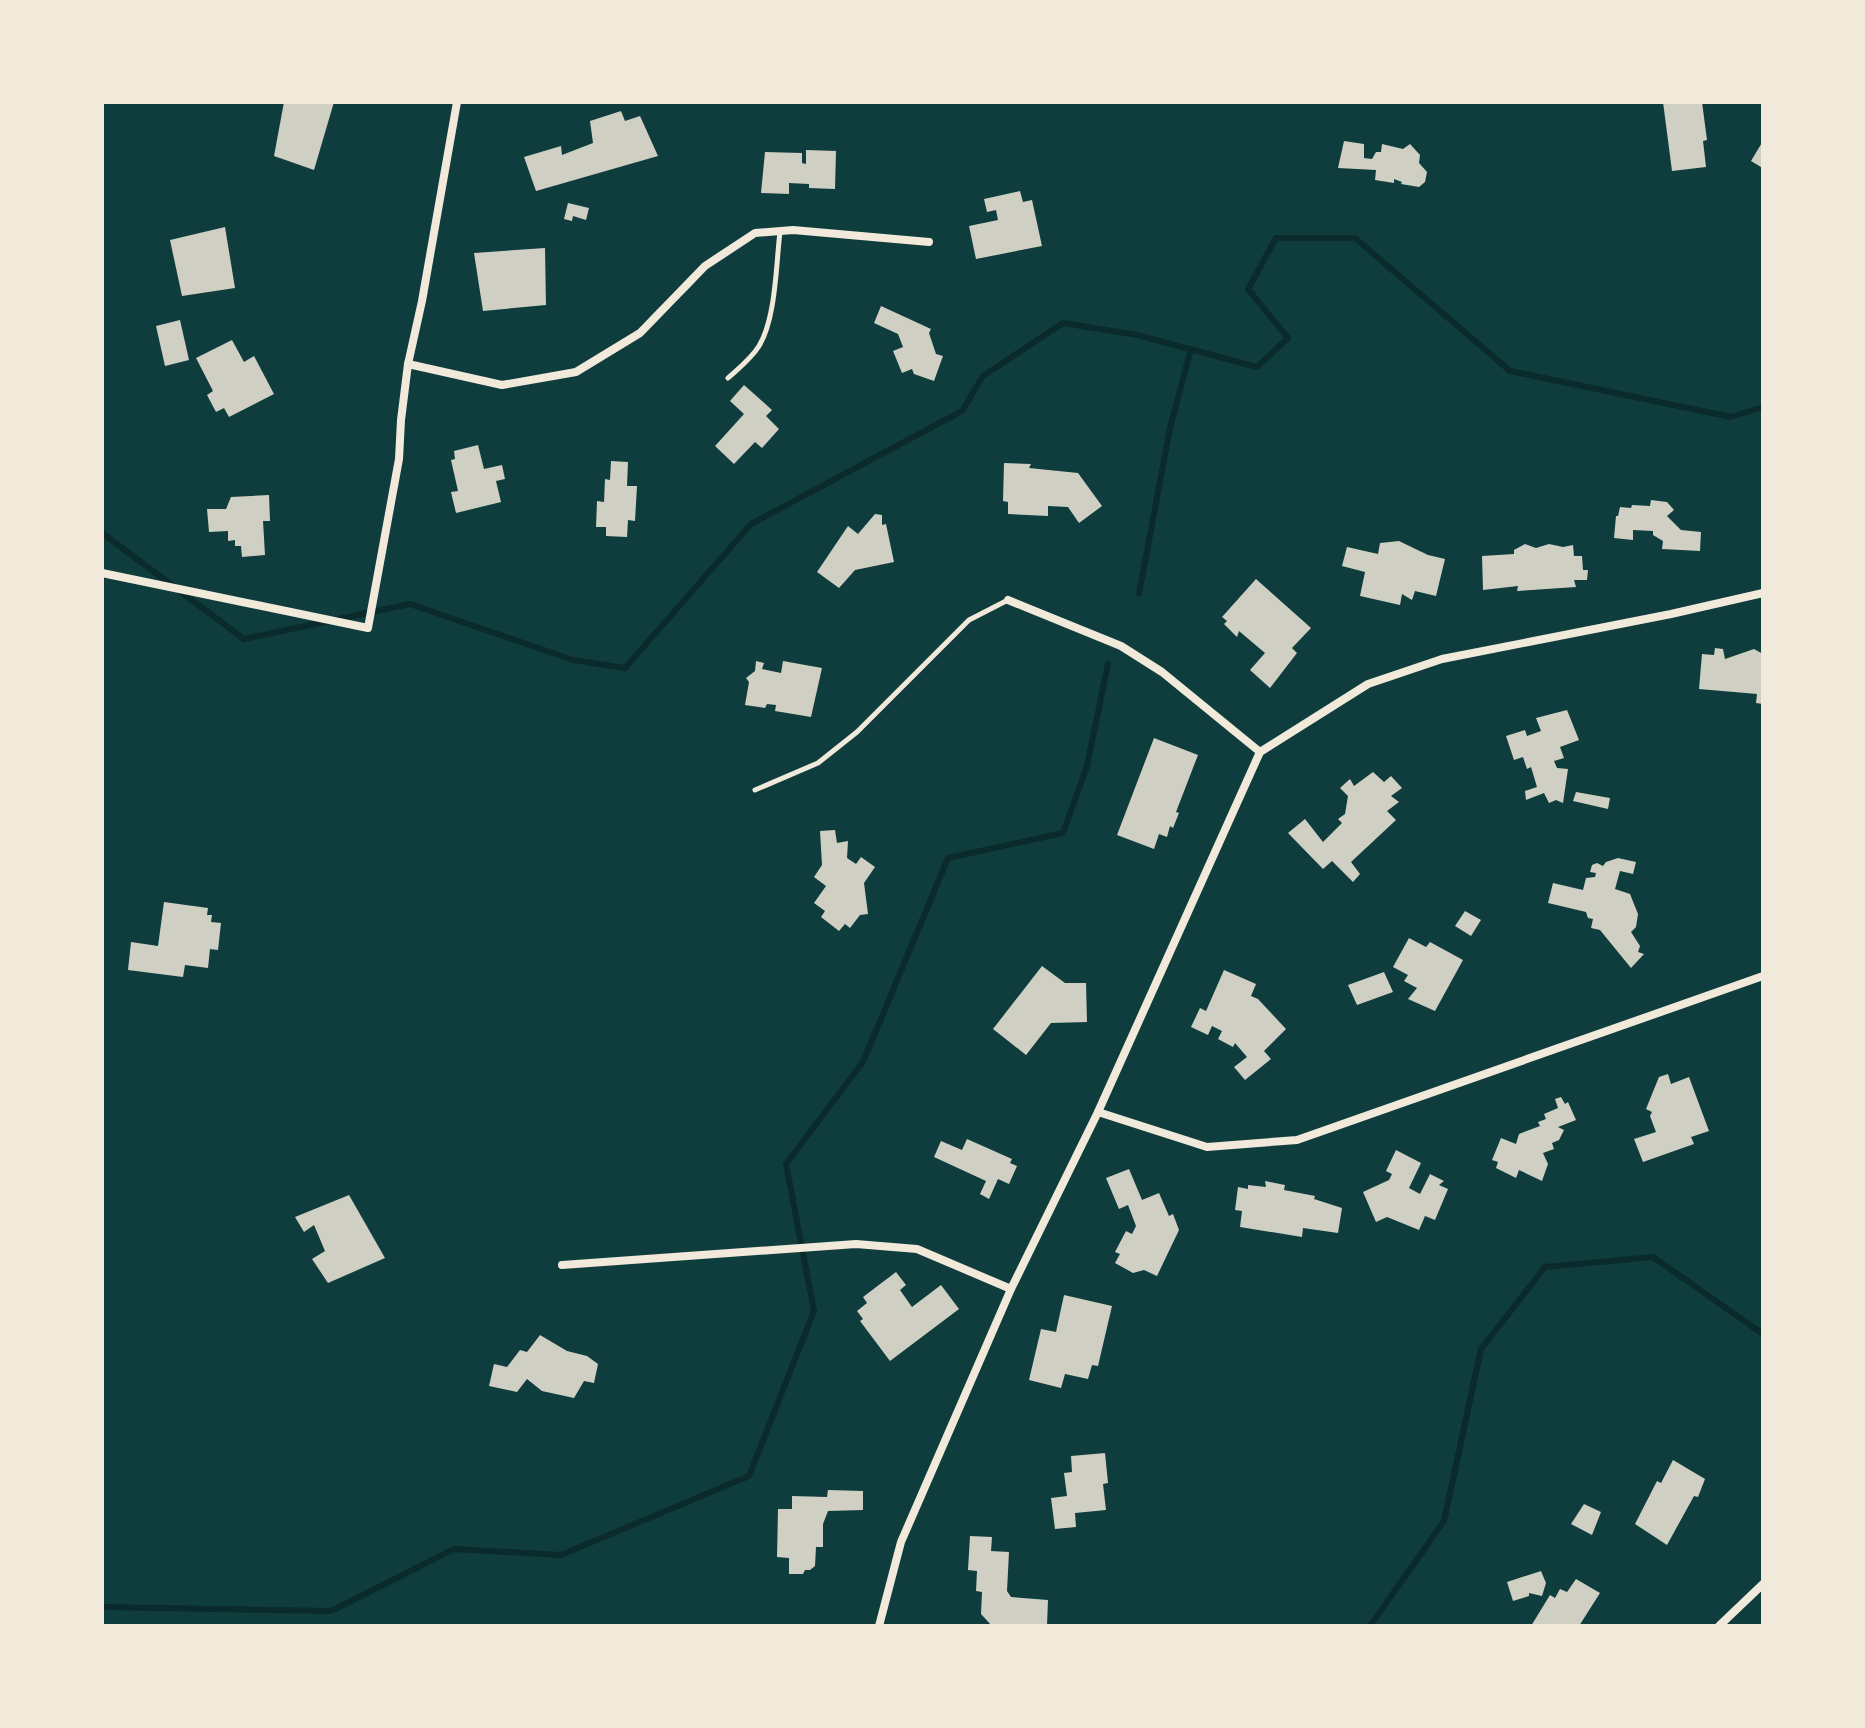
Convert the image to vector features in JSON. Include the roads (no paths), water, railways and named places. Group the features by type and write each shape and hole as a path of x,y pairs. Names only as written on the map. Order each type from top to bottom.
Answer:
{"street":[{"path":"102,573 368,628 399,459 408,364 457,102"},
{"path":"408,364 502,385 576,372 640,333 705,266 755,233 780,231 929,242"},
{"path":"879,1626 901,1542 1011,1289 1098,1112 1260,752 1368,684 1442,659 1763,593"},
{"path":"1008,600 1121,646 1162,672 1260,752"},
{"path":"1098,1112 1207,1147 1297,1140 1763,976"},
{"path":"562,1265 856,1244 917,1249 1011,1289"},
{"path":"1719,1626 1763,1584"}],"lane":[{"path":"728,378 760,344 774,285 780,231"},
{"path":"755,790 818,763 857,732 969,620 1008,600"}],"waterway":[{"path":"102,533 244,639 410,604 573,660 625,668 751,524 962,411 983,376 1063,323 1137,335 1257,367 1288,338 1248,289 1276,238 1355,238 1510,371 1731,417 1763,407"},
{"path":"1139,594 1170,428 1191,349"},
{"path":"102,1607 331,1611 454,1549 561,1555 749,1476 814,1311 786,1164 863,1062 948,858 1063,833 1087,766 1108,664"},
{"path":"1370,1626 1444,1521 1481,1349 1545,1267 1653,1257 1763,1334"}]}
